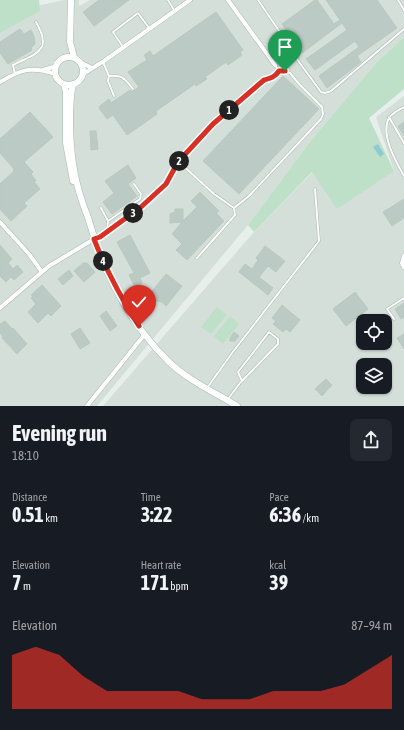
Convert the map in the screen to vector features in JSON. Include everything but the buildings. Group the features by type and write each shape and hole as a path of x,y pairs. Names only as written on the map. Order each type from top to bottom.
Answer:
{"street":[{"path":"0,82 24,70 42,70 56,66 63,58 68,50 70,42 71,0"},
{"path":"64,84 73,84 80,80 83,74 124,48 190,0"},
{"path":"228,0 275,65"},
{"path":"70,42 74,57 92,68"},
{"path":"63,58 74,57"},
{"path":"80,62 82,65 83,74"},
{"path":"56,66 57,78 64,84 66,92 66,143 70,173 87,226 106,270 145,334 164,357 175,367 237,406"},
{"path":"42,70 56,74"},
{"path":"73,84 70,93 70,134 72,158 81,200 90,223 93,237"},
{"path":"0,308 49,266 93,237 100,237 141,207 166,184 178,162"},
{"path":"0,222 29,254 42,272"},
{"path":"404,256 402,263 404,267"},
{"path":"87,406 145,334"}],"lane":[{"path":"168,0 175,11"},
{"path":"258,0 288,44 288,47 321,92 325,93 331,91 404,29"},
{"path":"398,0 404,10"},
{"path":"124,48 113,32 138,13 150,29"},
{"path":"15,74 13,65 38,53 43,47 44,39 36,22"},
{"path":"272,60 283,53 288,47"},
{"path":"102,62 109,76 108,81 114,96"},
{"path":"234,208 249,196 321,119 323,114 322,107 290,73 279,71 275,65"},
{"path":"197,258 235,215 234,208 214,194 178,162 213,124 264,80 276,76 279,71"},
{"path":"109,76 118,75 123,77 133,89"},
{"path":"404,107 391,115 388,120 386,130 393,154 404,176"},
{"path":"390,117 404,143"},
{"path":"108,221 140,199 141,194 134,184"},
{"path":"207,388 232,353 319,241 315,189"},
{"path":"101,208 108,221 107,232"},
{"path":"394,319 387,309 404,298"},
{"path":"227,400 242,381 278,344 278,339 269,332 238,372 242,381"}],"shaded area":[{"path":"64,0 79,0 79,6 90,0 404,0 404,37 377,62 309,143 248,225 97,406 0,406 0,28 37,6"},
{"path":"404,96 404,406 103,406 254,232 313,172 394,171 376,117"}],"green space":[{"path":"0,0 39,0 40,11 0,33"},
{"path":"404,37 404,89 369,118 394,171 337,209 312,172 254,232 248,225 309,143 377,62"},
{"path":"217,307 227,315 211,334 201,327"},
{"path":"230,316 239,324 223,344 214,336"}],"water":[{"path":"378,144 384,154 380,157 373,147"}],"route":[{"path":"139,326 124,303 106,270 94,239 100,237 141,207 166,184 178,162 213,124 264,80 276,76 279,71 285,71"}]}
